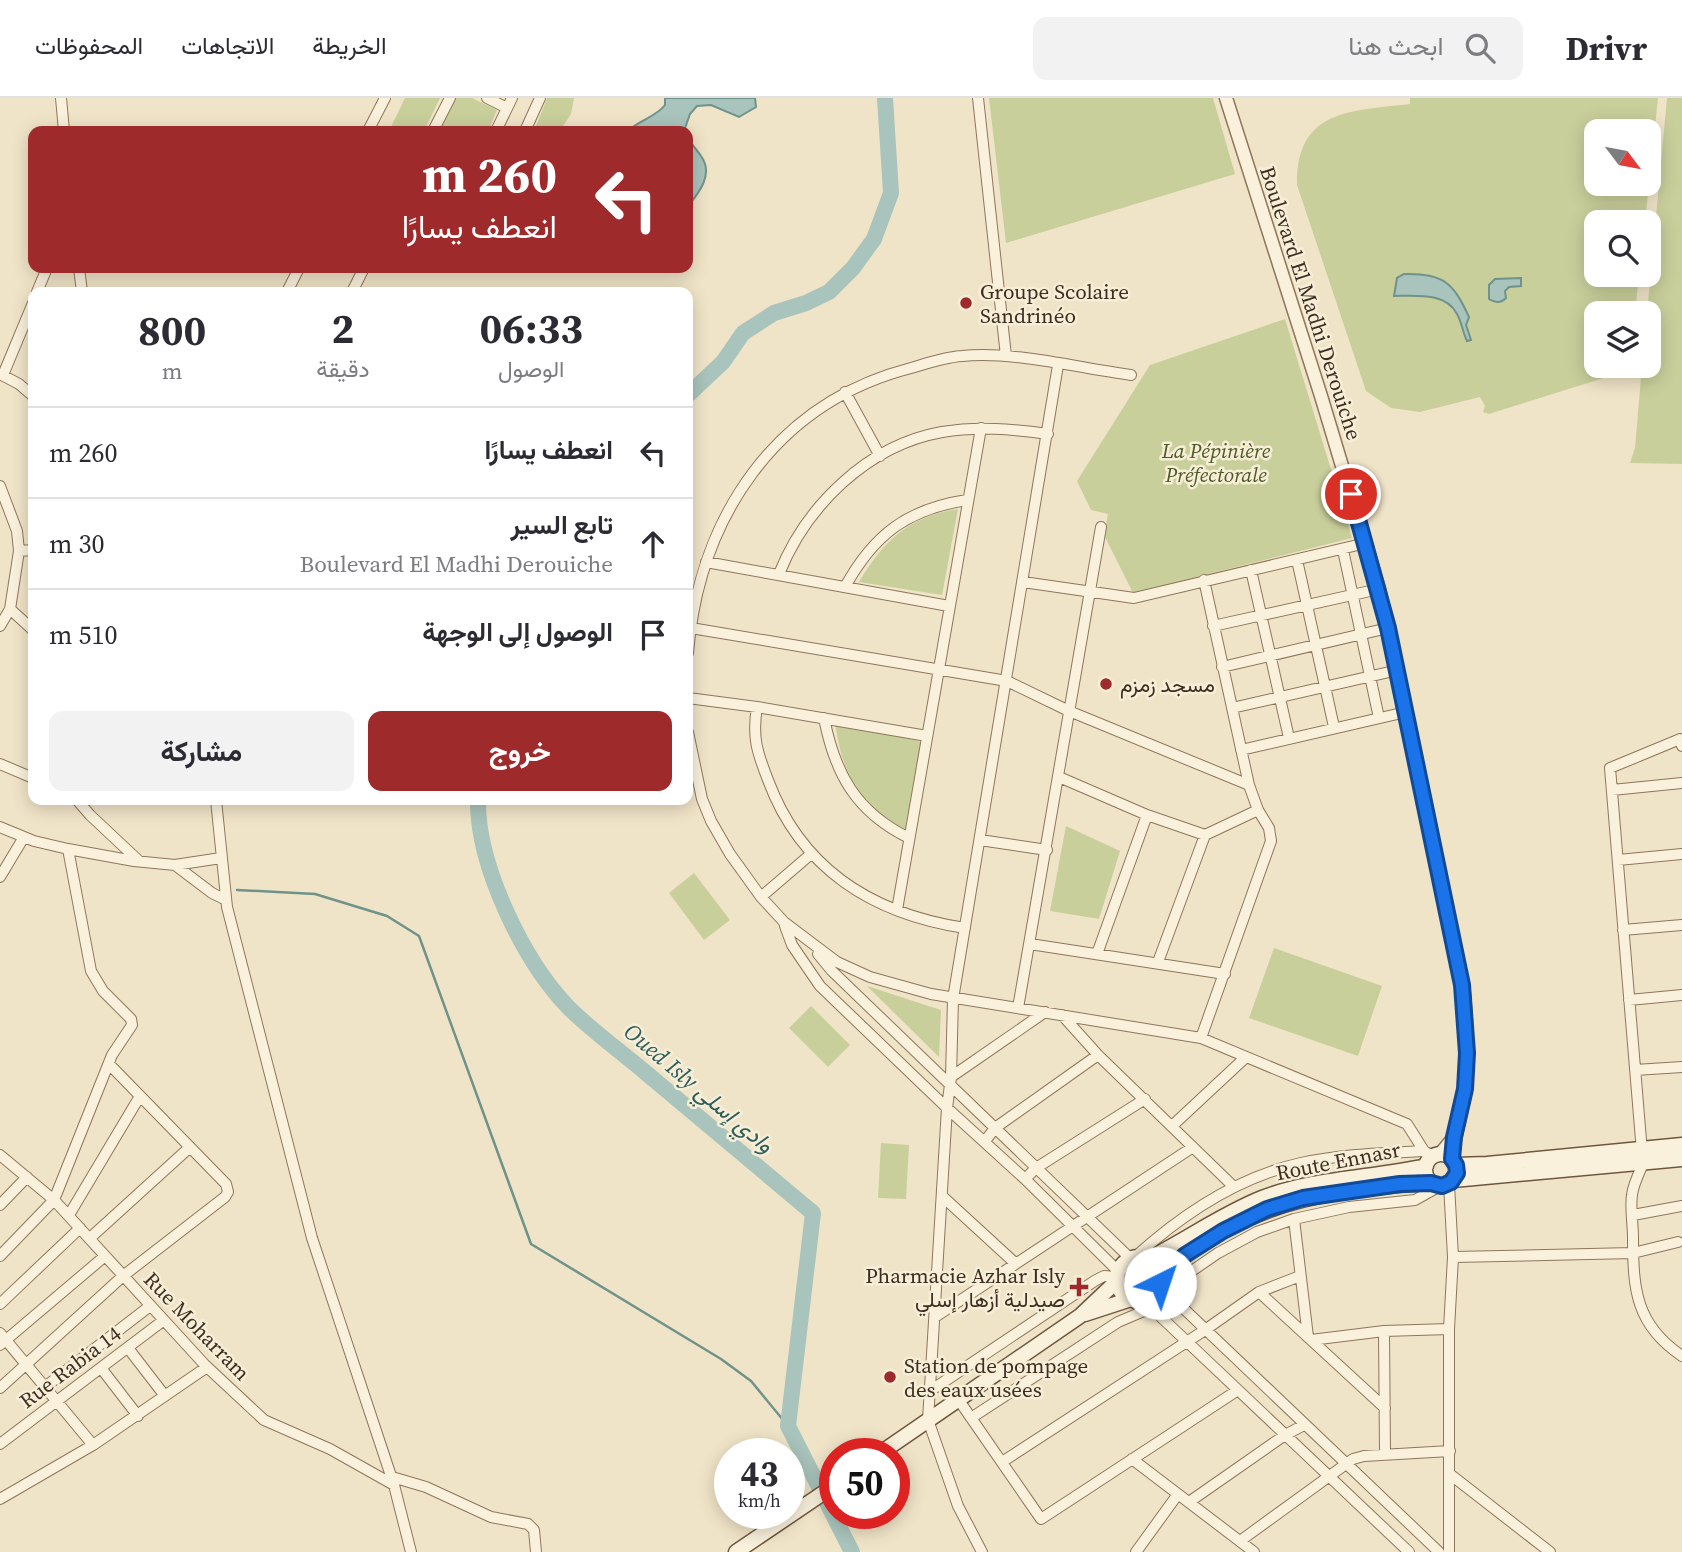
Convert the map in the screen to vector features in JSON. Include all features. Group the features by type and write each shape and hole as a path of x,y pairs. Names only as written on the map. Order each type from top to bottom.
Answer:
{"main road":[{"name":"Route Ennasr","path":"1163,1288 1185,1255 1223,1231 1267,1209 1303,1198 1400,1184 1443,1183 1642,1157 1682,1144"},
{"name":"Route Ennasr","path":"1138,1258 1178,1244 1216,1220 1262,1198 1301,1186 1399,1172 1438,1158 1682,1159"},
{"path":"1438,1158 1457,1173 1443,1183 1425,1174 1438,1158"},
{"path":"901,1438 1080,1316 1118,1277 1121,1266 1138,1258 1159,1270 1163,1288 1142,1302 1080,1316"},
{"path":"1118,1277 1122,1292 1142,1302"},
{"path":"736,1552 819,1496"}],"street":[{"path":"61,98 64,126"},
{"path":"371,126 385,98"},
{"path":"436,126 450,98"},
{"path":"487,98 509,103 498,126"},
{"path":"527,126 540,98"},
{"path":"978,98 1006,356"},
{"name":"Boulevard El Madhi Derouiche","path":"1226,98 1379,589 1455,941 1467,1038 1465,1089 1454,1137 1438,1158"},
{"path":"28,314 2,374 28,392"},
{"path":"693,619 706,562 722,522 754,471 791,430 845,392 883,376 964,355 1006,356 1131,375"},
{"path":"982,1552 958,1506 928,1419 947,1108 951,1081 953,999 1058,365"},
{"path":"845,392 880,456"},
{"path":"779,574 795,540 816,512 843,484 880,456 926,436 981,428 1048,434"},
{"path":"897,910 981,428"},
{"path":"0,486 18,531 19,551 10,609 0,626"},
{"path":"845,587 860,562 890,529 928,509 967,500"},
{"path":"1018,1008 1101,527"},
{"path":"1023,582 1134,597 1366,544"},
{"path":"19,551 28,550"},
{"path":"1343,550 1379,718"},
{"path":"1297,560 1334,727"},
{"path":"706,562 949,606"},
{"path":"1251,570 1289,738"},
{"path":"1200,1038 1271,841 1269,828 1258,810 1249,785 1204,580"},
{"path":"1213,626 1379,589"},
{"path":"10,609 28,625"},
{"path":"693,628 1007,681 1069,711 1249,785"},
{"path":"1222,667 1388,628"},
{"path":"1232,708 1398,670"},
{"path":"693,699 927,736"},
{"path":"757,707 753,730 764,768 782,813 811,854 855,890 897,910 940,924 965,928"},
{"path":"1241,750 1406,712"},
{"path":"824,718 835,760 852,791 878,819 909,838"},
{"path":"1682,746 1680,739 1610,768 1642,1157 1632,1194 1634,1287 1642,1312 1655,1333 1682,1356"},
{"path":"693,753 707,813 730,854 761,897 783,922 811,945 858,972 953,999 1200,1038 1407,1124 1438,1158"},
{"path":"0,764 28,776"},
{"path":"1059,777 1147,815 1205,835 1258,810"},
{"path":"1612,790 1682,783"},
{"path":"81,805 139,861"},
{"path":"216,805 226,900 313,1238 393,1481 411,1552"},
{"path":"1097,954 1147,815"},
{"path":"0,827 24,838 68,849 139,861 175,865 221,858"},
{"path":"1158,962 1205,835"},
{"path":"0,877 24,838"},
{"path":"980,840 1047,850"},
{"path":"0,1256 54,1200 112,1055 131,1030 132,1022 103,991 91,971 68,849"},
{"path":"761,897 811,854"},
{"path":"1618,860 1682,854"},
{"path":"175,865 212,893 226,900"},
{"path":"783,922 792,946 820,986 1025,1179 1072,1225 1118,1277"},
{"path":"1623,930 1682,925"},
{"path":"1030,944 1225,974"},
{"path":"811,945 832,971 951,1081 995,1128 1086,1216 1138,1258 1152,1241 1234,1188 1302,1163 1354,1154 1438,1158"},
{"path":"1629,1000 1682,995"},
{"path":"951,1081 1045,1012"},
{"path":"1061,1015 1098,1055 1234,1188"},
{"path":"985,1141 995,1128 1098,1055"},
{"path":"1172,1126 1246,1057"},
{"path":"0,1388 123,1276 227,1195 226,1184 109,1064"},
{"path":"1635,1070 1682,1067"},
{"path":"69,1216 140,1097"},
{"path":"1025,1179 1036,1168 1145,1099"},
{"path":"934,1317 1193,1147"},
{"path":"90,1238 190,1148"},
{"name":"Rue Moharram","path":"0,1155 54,1200 206,1367 264,1420 393,1481 426,1487 491,1517 527,1524 534,1530 536,1552"},
{"path":"0,1205 27,1177"},
{"path":"1439,1552 1163,1288 1257,1232 1294,1219 1349,1208 1415,1200 1443,1183 1453,1257 1449,1329 1450,1552"},
{"path":"942,1196 1015,1263"},
{"path":"1633,1215 1682,1206"},
{"path":"1294,1219 1309,1338"},
{"path":"0,1304 80,1228"},
{"path":"1453,1257 1633,1253 1678,1242"},
{"path":"93,1445 2,1339 105,1256"},
{"path":"930,1391 1096,1280 1104,1276 1118,1277"},
{"path":"1002,1462 1259,1292 1300,1276"},
{"path":"1259,1292 1385,1408"},
{"path":"971,1418 1118,1322 1142,1302 1409,1552"},
{"path":"45,1387 150,1306"},
{"name":"Rue Rabia 14","path":"0,1444 164,1320"},
{"path":"1309,1338 1384,1331 1449,1329"},
{"path":"1384,1331 1385,1454"},
{"path":"128,1348 165,1396"},
{"path":"0,1499 93,1445 206,1367"},
{"path":"101,1368 138,1416"},
{"path":"958,1399 1042,1519 1238,1390"},
{"path":"1189,1502 1285,1435 1304,1425"},
{"path":"1240,1541 1328,1476 1359,1457 1450,1451"},
{"path":"1132,1459 1254,1552"},
{"path":"1451,1475 1550,1552"},
{"path":"1140,1551 1178,1494"}],"green space":[{"path":"405,98 440,98 426,126 391,126"},
{"path":"456,98 472,98 497,110 490,126 442,126"},
{"path":"547,98 574,98 571,114 563,126 536,126"},
{"path":"989,98 1213,98 1235,174 1006,243"},
{"path":"1410,98 1658,98 1656,119 1584,119 1584,196 1648,196 1646,210 1584,210 1584,287 1638,287 1636,301 1584,301 1584,378 1604,378 1489,414 1483,412 1485,406 1480,397 1420,412 1391,408 1366,391 1297,185 1299,160 1306,141 1317,128 1331,119 1367,109 1410,104"},
{"path":"1667,98 1682,98 1682,464 1630,463 1635,448 1641,378 1661,378 1661,301 1648,301 1649,287 1661,287 1661,210 1657,210 1658,196 1661,196"},
{"name":"La Pépinière Préfectorale","path":"1285,319 1352,538 1133,593 1104,535 1108,514 1091,510 1077,481 1150,365"},
{"path":"958,509 942,595 859,582 888,543 912,524 941,512"},
{"path":"834,719 921,742 905,829 868,802 854,783 842,757"},
{"path":"1066,826 1120,851 1099,919 1050,911"},
{"path":"694,873 730,920 704,940 669,893"},
{"path":"1274,948 1382,986 1358,1056 1249,1018"},
{"path":"867,986 941,1010 939,1057"},
{"path":"811,1006 850,1045 828,1067 789,1028"},
{"path":"881,1143 909,1145 906,1199 878,1198"}],"water":[{"path":"665,98 755,98 756,107 739,117 711,105 697,106 690,114 686,126 634,126 665,105"},
{"path":"693,145 705,163 706,176 693,199"},
{"path":"1404,274 1428,275 1452,288 1469,317 1466,325 1471,340 1467,341 1457,314 1445,302 1429,297 1394,296 1397,278"},
{"path":"1521,278 1521,286 1509,287 1505,291 1504,300 1498,302 1489,299 1489,285 1495,279"}],"waterway":[{"name":"Oued Isly وادي إسلي","path":"693,390 723,362 743,333 774,313 829,292 853,268 874,239 891,193 885,98"},
{"name":"Oued Isly وادي إسلي","path":"478,805 485,853 494,882 519,938 551,987 586,1024 813,1213 788,1426 852,1552"},
{"path":"237,890 315,894 387,916 419,936 531,1244 721,1359 751,1381 788,1426"}],"place":[{"name":"Groupe Scolaire Sandrinéo","path":"966,303"},
{"name":"مسجد زمزم","path":"1106,684"},
{"name":"Pharmacie Azhar Isly صيدلية أزهار إسلي","path":"1079,1287"},
{"name":"Station de pompage des eaux usées","path":"890,1377"}],"route":[{"path":"1160,1283 1185,1255 1223,1231 1267,1209 1303,1198 1400,1184 1431,1183 1442,1186 1451,1182 1457,1173 1452,1159 1465,1089 1467,1053 1462,985 1388,628 1351,494"}]}
